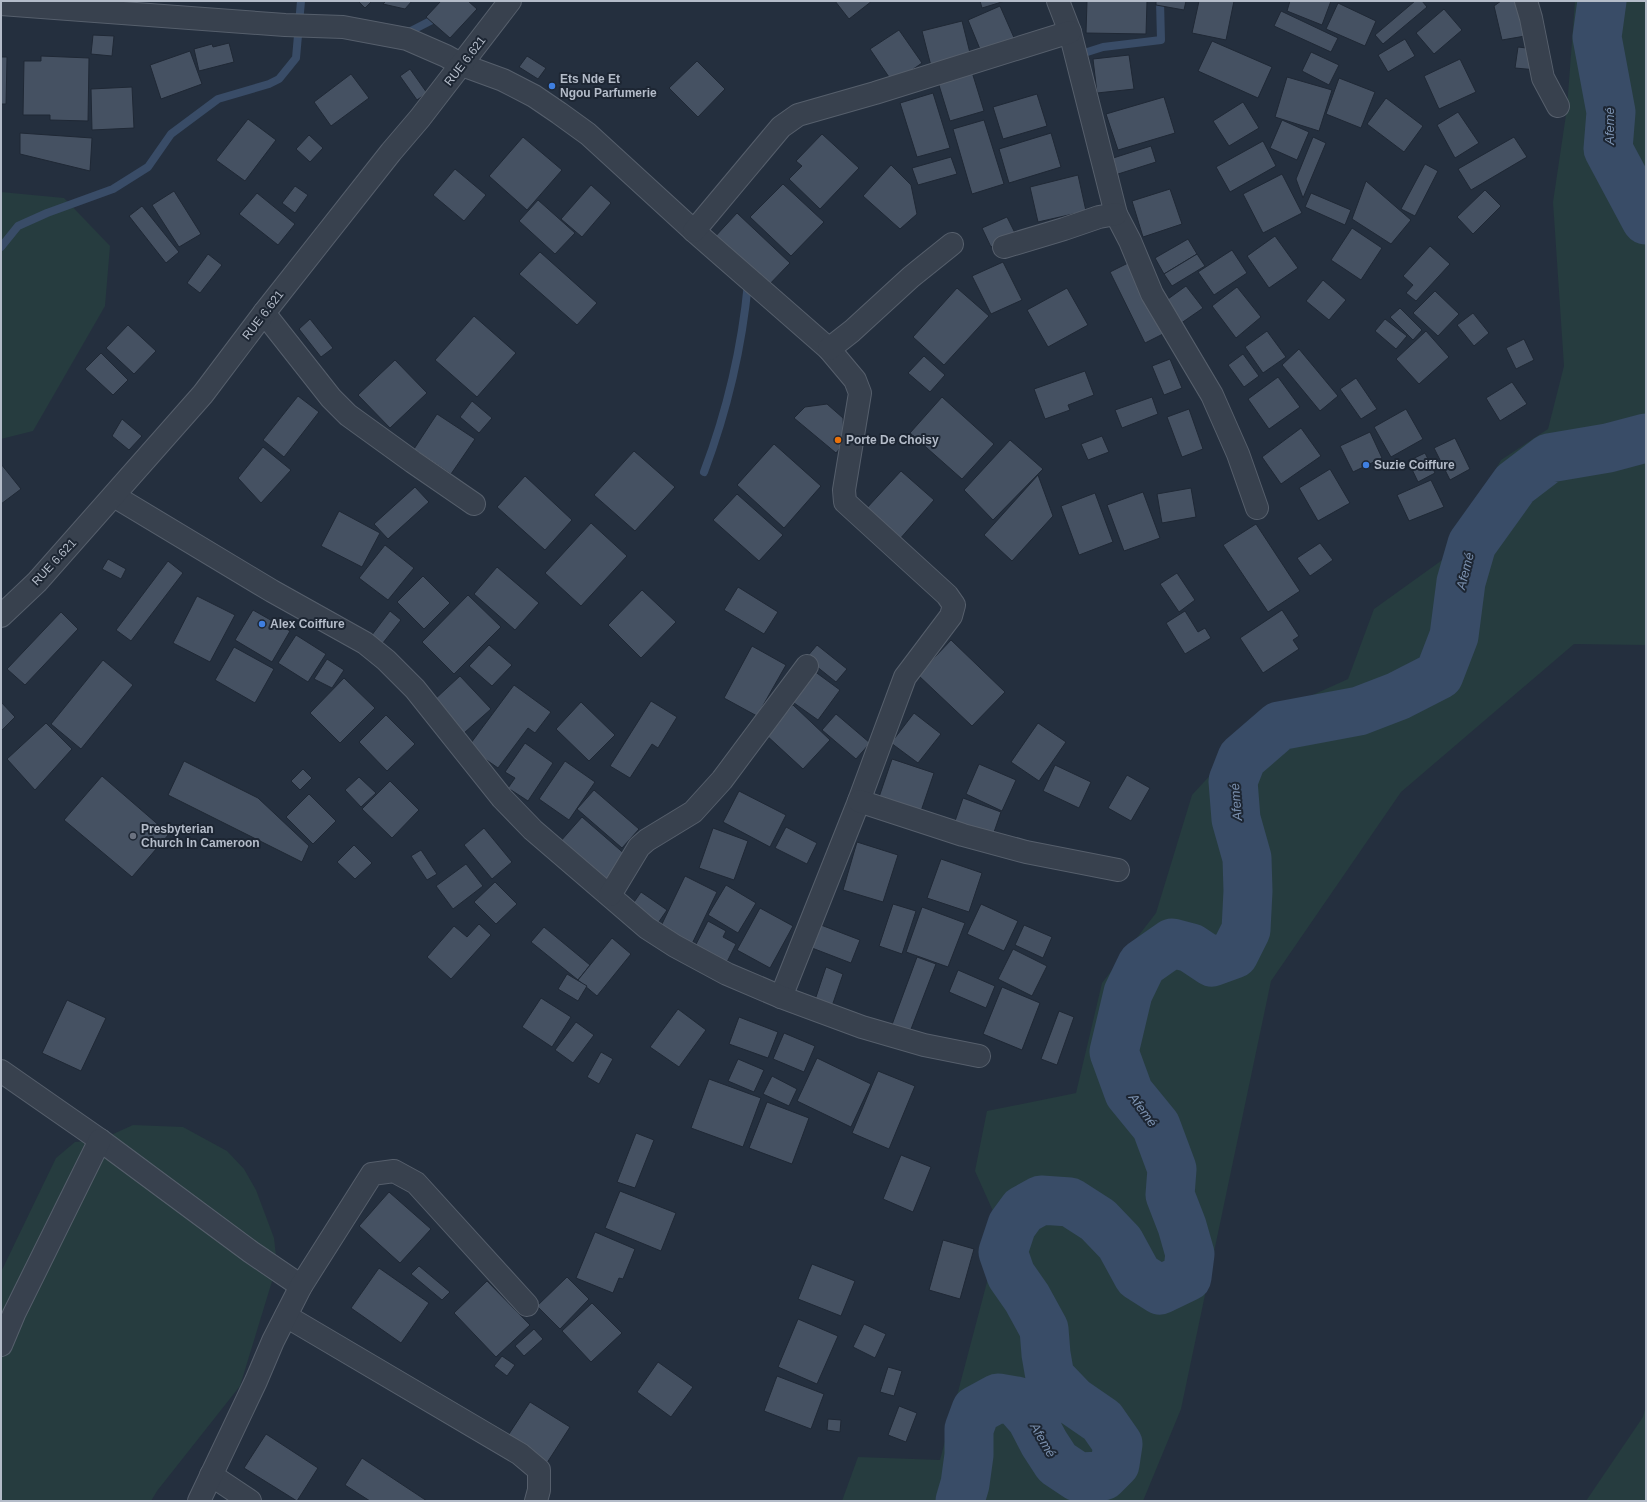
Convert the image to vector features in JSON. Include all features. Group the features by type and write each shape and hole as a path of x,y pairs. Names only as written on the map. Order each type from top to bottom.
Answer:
{"street":[{"name":"RUE 6.621","path":"1,616 37,582 203,394 264,313 462,65 510,1"},
{"path":"1058,1 1070,32 1116,214 1130,241 1152,294 1212,395 1238,454 1257,508"},
{"path":"1,4 285,25 343,27 407,39 446,56 462,65 503,80 534,96 559,112 588,134 694,231 829,349 856,380 860,394 844,490 845,502 947,595 954,605 951,616 905,677 859,801 781,997"},
{"path":"1529,7 1543,78 1558,106"},
{"path":"694,231 781,128 798,115 875,93 1070,32"},
{"path":"1004,247 1099,217 1116,214"},
{"path":"829,349 852,331 911,277 952,244"},
{"path":"264,313 331,398 348,415 474,504"},
{"path":"114,496 272,591 365,643 386,660 415,689 502,798 533,830 647,928 675,946 727,974 781,997 862,1027 924,1046 979,1056"},
{"path":"610,895 639,847 647,840 693,812 722,780 807,666"},
{"path":"859,801 963,836 1012,849 1118,870"},
{"path":"1,1071 100,1140 251,1252 301,1286"},
{"path":"1,1345 14,1314 100,1140"},
{"path":"199,1501 256,1381 273,1341 301,1286 372,1174 394,1171 416,1183 527,1305"},
{"path":"286,1316 520,1454 539,1470 536,1501"},
{"path":"211,1475 250,1501"}],"green space":[{"path":"1575,1 1646,1 1646,645 1574,644 1401,792 1271,981 1181,1409 1143,1501 842,1501 858,1457 940,1460 1001,1229 975,1171 987,1111 1076,1093 1102,983 1156,913 1192,795 1264,717 1348,679 1374,609 1445,558 1501,460 1548,429 1564,366 1553,202 1567,108"},
{"path":"1,192 64,198 110,246 105,306 33,431 1,439"},
{"path":"133,1125 183,1127 227,1151 244,1169 256,1190 274,1238 277,1265 240,1386 157,1491 151,1501 1,1501 1,1272 56,1158 75,1142 100,1140"},
{"path":"1646,1406 1646,1501 1586,1501 1643,1417"}],"building":[{"path":"358,1 372,1 365,8"},
{"path":"386,1 412,1 405,9 383,4"},
{"path":"441,1 468,1 477,9 450,38 426,17"},
{"path":"835,1 872,1 849,19"},
{"path":"980,1 1005,1 982,8"},
{"path":"1087,1 1147,1 1146,34 1086,33"},
{"path":"1156,1 1186,1 1184,10 1156,5"},
{"path":"1199,1 1234,1 1226,40 1192,33"},
{"path":"1290,1 1331,1 1322,25 1287,11"},
{"path":"1415,1 1422,1 1427,7 1383,44 1375,35"},
{"path":"1501,1 1523,1 1531,35 1502,40 1494,6"},
{"path":"1338,3 1376,21 1365,46 1326,29"},
{"path":"1000,6 1015,40 982,54 968,20"},
{"path":"1444,9 1462,30 1434,54 1416,33"},
{"path":"1281,11 1338,38 1331,52 1274,26"},
{"path":"962,21 971,57 931,66 922,31"},
{"path":"899,30 922,63 893,83 870,49"},
{"path":"93,35 114,36 112,56 91,54"},
{"path":"1405,39 1415,56 1388,72 1378,55"},
{"path":"1212,41 1272,67 1258,98 1198,71"},
{"path":"229,43 234,62 199,71 194,49 212,44 213,47"},
{"path":"1518,47 1535,49 1537,70 1515,68"},
{"path":"190,51 202,84 161,99 150,65"},
{"path":"1311,52 1339,65 1329,85 1302,71"},
{"path":"1129,55 1134,89 1097,93 1093,59"},
{"path":"41,56 89,58 88,121 50,120 50,115 23,115 24,61 41,61"},
{"path":"527,56 546,68 538,79 519,67"},
{"path":"1,57 7,57 6,104 1,104"},
{"path":"1460,59 1476,92 1439,109 1424,76"},
{"path":"697,61 725,89 698,117 669,88"},
{"path":"410,69 427,93 417,100 400,76"},
{"path":"972,72 984,111 950,121 938,82"},
{"path":"351,74 369,98 331,126 314,102"},
{"path":"1287,77 1332,90 1319,131 1275,117"},
{"path":"1339,78 1375,92 1361,128 1326,114"},
{"path":"132,87 134,128 92,130 91,89"},
{"path":"933,93 950,148 917,157 900,103"},
{"path":"1037,94 1047,126 1003,139 993,107"},
{"path":"1164,97 1175,133 1118,150 1106,114"},
{"path":"1386,98 1423,126 1404,152 1367,124"},
{"path":"1243,102 1259,128 1229,146 1213,121"},
{"path":"1458,112 1479,143 1455,158 1437,125"},
{"path":"248,119 276,140 245,181 216,160"},
{"path":"984,120 1004,184 972,194 953,129"},
{"path":"1282,120 1309,132 1297,160 1270,148"},
{"path":"20,133 92,138 90,171 20,154"},
{"path":"1051,133 1061,167 1009,183 999,149"},
{"path":"822,134 859,168 820,209 789,179 802,166 796,161"},
{"path":"309,135 323,148 310,162 296,149"},
{"path":"523,137 562,170 527,210 489,176"},
{"path":"1313,137 1326,143 1303,198 1296,179"},
{"path":"1514,137 1527,157 1471,190 1458,169"},
{"path":"1263,141 1276,166 1230,192 1216,167"},
{"path":"1151,146 1156,162 1115,175 1110,159"},
{"path":"951,157 957,174 918,185 912,168"},
{"path":"1425,164 1438,171 1415,216 1401,209"},
{"path":"891,165 911,185 917,214 900,229 863,196"},
{"path":"455,169 486,195 464,221 433,195"},
{"path":"1282,174 1302,213 1263,233 1243,194"},
{"path":"1078,175 1086,211 1038,222 1030,187"},
{"path":"1366,181 1411,220 1391,244 1352,219"},
{"path":"783,184 824,222 791,256 750,217"},
{"path":"591,185 611,203 582,237 561,219"},
{"path":"295,186 308,195 295,213 282,203"},
{"path":"1170,189 1182,224 1143,237 1132,201"},
{"path":"1485,190 1501,206 1473,234 1457,217"},
{"path":"174,191 201,234 179,247 152,205"},
{"path":"257,193 295,224 278,245 239,214"},
{"path":"1311,193 1351,210 1345,225 1305,207"},
{"path":"538,200 575,233 555,254 519,221"},
{"path":"142,206 179,252 166,263 129,216"},
{"path":"737,213 790,263 765,289 712,240"},
{"path":"1007,217 1016,235 991,247 982,228"},
{"path":"1352,228 1382,248 1361,280 1331,260"},
{"path":"1275,236 1298,268 1269,288 1247,256"},
{"path":"1188,239 1197,254 1164,274 1155,258"},
{"path":"1430,246 1450,264 1416,301 1406,293 1413,285 1403,276"},
{"path":"1232,250 1247,273 1214,295 1198,272"},
{"path":"540,252 597,303 577,325 519,274"},
{"path":"208,254 222,265 200,293 187,283"},
{"path":"1197,254 1205,266 1172,286 1164,274"},
{"path":"1003,262 1022,300 991,314 972,276"},
{"path":"1128,263 1163,334 1145,343 1110,272"},
{"path":"1323,280 1346,300 1329,320 1306,301"},
{"path":"1186,286 1203,308 1177,326 1161,304"},
{"path":"1237,287 1261,317 1236,338 1212,306"},
{"path":"957,288 989,316 944,365 913,337"},
{"path":"1067,288 1088,325 1048,347 1027,310"},
{"path":"1435,291 1459,314 1438,336 1413,313"},
{"path":"1400,308 1422,330 1413,340 1390,317"},
{"path":"1473,313 1489,333 1474,346 1457,325"},
{"path":"474,316 516,353 477,397 435,360"},
{"path":"310,319 333,348 321,357 299,329"},
{"path":"1385,319 1407,336 1396,349 1375,331"},
{"path":"128,325 156,351 134,374 106,348"},
{"path":"1267,331 1286,357 1263,373 1245,347"},
{"path":"1426,331 1449,357 1419,384 1396,359"},
{"path":"1524,339 1534,360 1516,369 1506,348"},
{"path":"1299,349 1338,396 1320,411 1282,365"},
{"path":"101,353 128,380 113,395 85,369"},
{"path":"1243,354 1259,376 1244,387 1228,365"},
{"path":"924,356 945,375 930,392 908,373"},
{"path":"1170,359 1182,388 1164,395 1152,366"},
{"path":"395,360 427,393 390,428 358,395"},
{"path":"1085,371 1094,395 1068,405 1070,410 1045,419 1034,389"},
{"path":"1278,377 1300,407 1269,429 1248,399"},
{"path":"1356,378 1377,409 1361,419 1340,389"},
{"path":"1512,382 1527,404 1500,421 1486,398"},
{"path":"298,396 319,412 284,457 263,440"},
{"path":"942,397 994,444 962,479 910,433"},
{"path":"1152,397 1158,414 1122,428 1115,410"},
{"path":"472,401 492,418 479,433 460,417"},
{"path":"827,404 843,418 844,443 836,453 794,418 805,407"},
{"path":"1189,409 1203,449 1182,457 1167,417"},
{"path":"1406,409 1423,439 1391,457 1374,427"},
{"path":"437,414 475,439 451,474 414,449"},
{"path":"122,419 142,436 129,450 112,436"},
{"path":"1301,428 1321,456 1281,484 1262,457"},
{"path":"1370,432 1382,458 1353,472 1340,446"},
{"path":"1102,436 1109,452 1088,460 1081,444"},
{"path":"1455,438 1470,469 1450,480 1434,448"},
{"path":"1010,440 1043,469 993,520 964,490"},
{"path":"774,444 821,486 784,528 737,485"},
{"path":"263,447 291,470 261,503 238,478"},
{"path":"634,451 675,487 635,531 594,495"},
{"path":"1425,453 1435,473 1418,482 1408,461"},
{"path":"1,464 21,489 1,504"},
{"path":"1330,469 1350,503 1318,521 1299,488"},
{"path":"901,471 934,500 899,540 865,510"},
{"path":"1038,475 1053,516 1012,561 984,535"},
{"path":"525,476 572,520 545,550 497,507"},
{"path":"1431,480 1444,507 1409,521 1397,495"},
{"path":"415,487 429,502 388,539 374,524"},
{"path":"1191,488 1196,517 1162,523 1157,494"},
{"path":"1143,492 1160,538 1124,551 1107,505"},
{"path":"1095,493 1113,542 1079,555 1061,506"},
{"path":"737,494 783,535 759,561 713,520"},
{"path":"339,511 380,533 362,567 321,546"},
{"path":"591,523 627,556 581,606 545,573"},
{"path":"1256,524 1300,591 1268,612 1223,545"},
{"path":"1320,543 1333,560 1310,576 1297,558"},
{"path":"385,545 414,568 388,600 359,578"},
{"path":"108,559 126,569 121,579 102,569"},
{"path":"168,561 183,573 131,641 116,630"},
{"path":"497,567 539,603 515,630 474,594"},
{"path":"1177,573 1195,600 1179,612 1160,584"},
{"path":"423,576 450,603 424,629 397,602"},
{"path":"738,587 778,612 764,634 724,610"},
{"path":"642,590 676,622 641,658 608,625"},
{"path":"468,595 501,627 454,674 422,642"},
{"path":"197,596 235,615 210,662 173,643"},
{"path":"253,610 290,631 272,662 235,640"},
{"path":"1282,610 1299,636 1293,640 1299,649 1263,673 1240,638"},
{"path":"390,611 401,620 379,648 368,640"},
{"path":"1185,611 1198,632 1205,628 1211,638 1185,654 1166,623"},
{"path":"61,612 78,629 25,685 7,669"},
{"path":"296,635 326,654 308,682 278,663"},
{"path":"951,640 1005,692 972,726 918,675"},
{"path":"489,645 512,665 492,686 469,666"},
{"path":"817,645 847,669 836,682 806,658"},
{"path":"752,646 786,665 757,716 724,698"},
{"path":"234,647 274,669 255,703 215,680"},
{"path":"327,659 344,670 332,688 314,679"},
{"path":"103,660 133,685 81,749 51,724"},
{"path":"810,668 840,690 818,720 787,698"},
{"path":"460,676 491,709 464,733 434,700"},
{"path":"344,678 375,708 340,743 310,713"},
{"path":"514,685 551,712 535,733 528,728 498,768 468,747"},
{"path":"651,701 677,717 658,748 652,744 630,778 610,766"},
{"path":"1,702 15,717 1,731"},
{"path":"581,702 615,735 589,761 556,729"},
{"path":"793,705 830,740 803,769 765,734"},
{"path":"914,713 941,734 918,763 891,743"},
{"path":"836,714 870,743 856,759 822,730"},
{"path":"386,715 415,744 387,771 359,742"},
{"path":"46,723 72,749 35,790 7,759"},
{"path":"1038,723 1066,742 1039,781 1011,762"},
{"path":"525,743 553,763 528,801 508,788 515,778 505,772"},
{"path":"892,759 934,773 919,817 877,803"},
{"path":"184,761 258,798 309,846 302,862 168,795"},
{"path":"565,761 595,782 569,820 539,799"},
{"path":"979,764 1016,780 1002,811 966,794"},
{"path":"1055,765 1091,782 1079,808 1043,791"},
{"path":"303,769 312,778 300,790 291,781"},
{"path":"1127,775 1150,788 1131,821 1108,808"},
{"path":"102,776 169,834 132,877 64,820"},
{"path":"359,777 376,793 361,807 345,790"},
{"path":"390,781 419,810 392,838 362,809"},
{"path":"594,790 639,829 622,848 577,809"},
{"path":"739,791 786,815 770,847 723,822"},
{"path":"309,794 336,821 313,844 286,817"},
{"path":"963,798 1001,812 993,835 955,821"},
{"path":"582,817 627,856 604,883 559,843"},
{"path":"786,827 817,843 807,864 775,848"},
{"path":"484,828 512,862 492,879 464,845"},
{"path":"713,828 748,841 734,880 699,868"},
{"path":"857,842 898,855 883,902 843,890"},
{"path":"354,845 372,863 355,879 337,862"},
{"path":"421,850 437,874 427,880 411,856"},
{"path":"941,859 982,873 969,912 927,898"},
{"path":"466,864 483,886 453,909 436,886"},
{"path":"685,876 717,892 690,948 661,926"},
{"path":"495,882 517,904 496,924 474,902"},
{"path":"726,885 756,903 738,933 708,915"},
{"path":"641,892 667,910 656,926 630,908"},
{"path":"893,904 916,911 902,954 879,946"},
{"path":"981,904 1018,921 1004,951 967,934"},
{"path":"922,907 965,923 948,967 906,952"},
{"path":"760,908 793,926 770,968 737,950"},
{"path":"708,921 726,931 723,937 736,944 724,968 692,952"},
{"path":"479,924 491,935 451,979 427,957 454,926 467,937"},
{"path":"821,925 860,940 851,963 812,948"},
{"path":"1024,925 1052,937 1043,958 1015,945"},
{"path":"544,927 590,965 578,980 531,942"},
{"path":"612,938 631,954 597,996 578,980"},
{"path":"1013,949 1047,966 1032,996 998,979"},
{"path":"917,957 936,964 908,1037 890,1030"},
{"path":"826,967 843,974 830,1012 813,1006"},
{"path":"958,970 995,986 986,1008 949,992"},
{"path":"567,974 587,986 578,1001 558,989"},
{"path":"1002,987 1040,1003 1022,1050 983,1034"},
{"path":"541,998 571,1017 552,1047 522,1027"},
{"path":"67,1000 106,1018 81,1071 42,1053"},
{"path":"678,1009 706,1030 679,1067 650,1047"},
{"path":"1059,1011 1074,1017 1057,1065 1041,1059"},
{"path":"739,1017 778,1032 768,1058 729,1044"},
{"path":"576,1022 594,1035 573,1063 555,1050"},
{"path":"784,1033 815,1046 804,1072 773,1059"},
{"path":"601,1052 613,1059 599,1084 587,1077"},
{"path":"817,1058 871,1084 851,1127 797,1101"},
{"path":"738,1059 764,1070 754,1092 728,1081"},
{"path":"878,1071 915,1086 889,1149 852,1133"},
{"path":"772,1076 797,1089 789,1106 763,1094"},
{"path":"709,1079 761,1098 743,1147 691,1128"},
{"path":"767,1102 809,1118 792,1164 749,1148"},
{"path":"636,1133 654,1140 635,1188 617,1182"},
{"path":"901,1155 931,1167 913,1212 883,1199"},
{"path":"620,1191 676,1213 661,1251 605,1228"},
{"path":"389,1192 431,1229 400,1263 359,1226"},
{"path":"595,1232 635,1249 623,1279 619,1278 613,1293 576,1278"},
{"path":"943,1240 974,1249 960,1299 929,1290"},
{"path":"812,1264 855,1281 841,1316 798,1299"},
{"path":"419,1266 450,1292 442,1300 411,1274"},
{"path":"379,1268 429,1303 401,1343 351,1308"},
{"path":"567,1277 589,1299 560,1329 537,1306"},
{"path":"487,1281 530,1325 496,1357 454,1313"},
{"path":"592,1303 622,1333 591,1362 562,1331"},
{"path":"798,1319 838,1336 817,1384 778,1367"},
{"path":"864,1324 886,1334 875,1358 853,1347"},
{"path":"534,1329 543,1339 524,1356 515,1346"},
{"path":"502,1356 515,1365 507,1376 494,1366"},
{"path":"658,1362 693,1387 671,1417 637,1392"},
{"path":"888,1367 902,1371 894,1396 880,1392"},
{"path":"777,1376 824,1394 811,1429 764,1411"},
{"path":"530,1402 570,1427 545,1466 505,1440"},
{"path":"899,1406 917,1413 906,1442 888,1435"},
{"path":"828,1419 841,1420 840,1432 827,1430"},
{"path":"266,1434 318,1468 297,1501 244,1468"},
{"path":"362,1458 427,1501 370,1501 345,1485"}],"waterway":[{"path":"1,247 18,226 47,213 113,189 148,167 171,134 218,99 269,84 279,79 296,58 301,1"},
{"path":"1081,54 1103,47 1161,40 1160,1"},
{"name":"Afemé","path":"1602,1 1597,37 1611,112 1608,149 1646,220"},
{"path":"405,34 440,16"},
{"path":"704,472 720,426 738,355 748,283"},
{"name":"Afemé","path":"960,1501 965,1484 969,1455 969,1429 976,1410 998,1398 1016,1401 1031,1418 1044,1443 1057,1463 1078,1477 1103,1476 1115,1464 1118,1444 1102,1421 1073,1401 1050,1377 1044,1329 1027,1298 1011,1275 1003,1252 1012,1225 1023,1210 1041,1200 1070,1202 1098,1220 1120,1243 1138,1276 1160,1290 1187,1277 1190,1254 1182,1226 1170,1195 1172,1169 1156,1126 1129,1093 1114,1052 1128,993 1142,964 1172,943 1191,948 1212,962 1234,954 1246,930 1248,891 1247,858 1236,819 1233,781 1242,758 1279,726 1359,711 1398,696 1439,675 1454,636 1461,582 1472,544 1515,484 1549,458 1608,448 1646,438"}],"place":[{"name":"Ets Nde Et Ngou Parfumerie","path":"552,86"},
{"name":"Porte De Choisy","path":"838,440"},
{"name":"Suzie Coiffure","path":"1366,465"},
{"name":"Alex Coiffure","path":"262,624"},
{"name":"Presbyterian Church In Cameroon","path":"133,836"}]}
